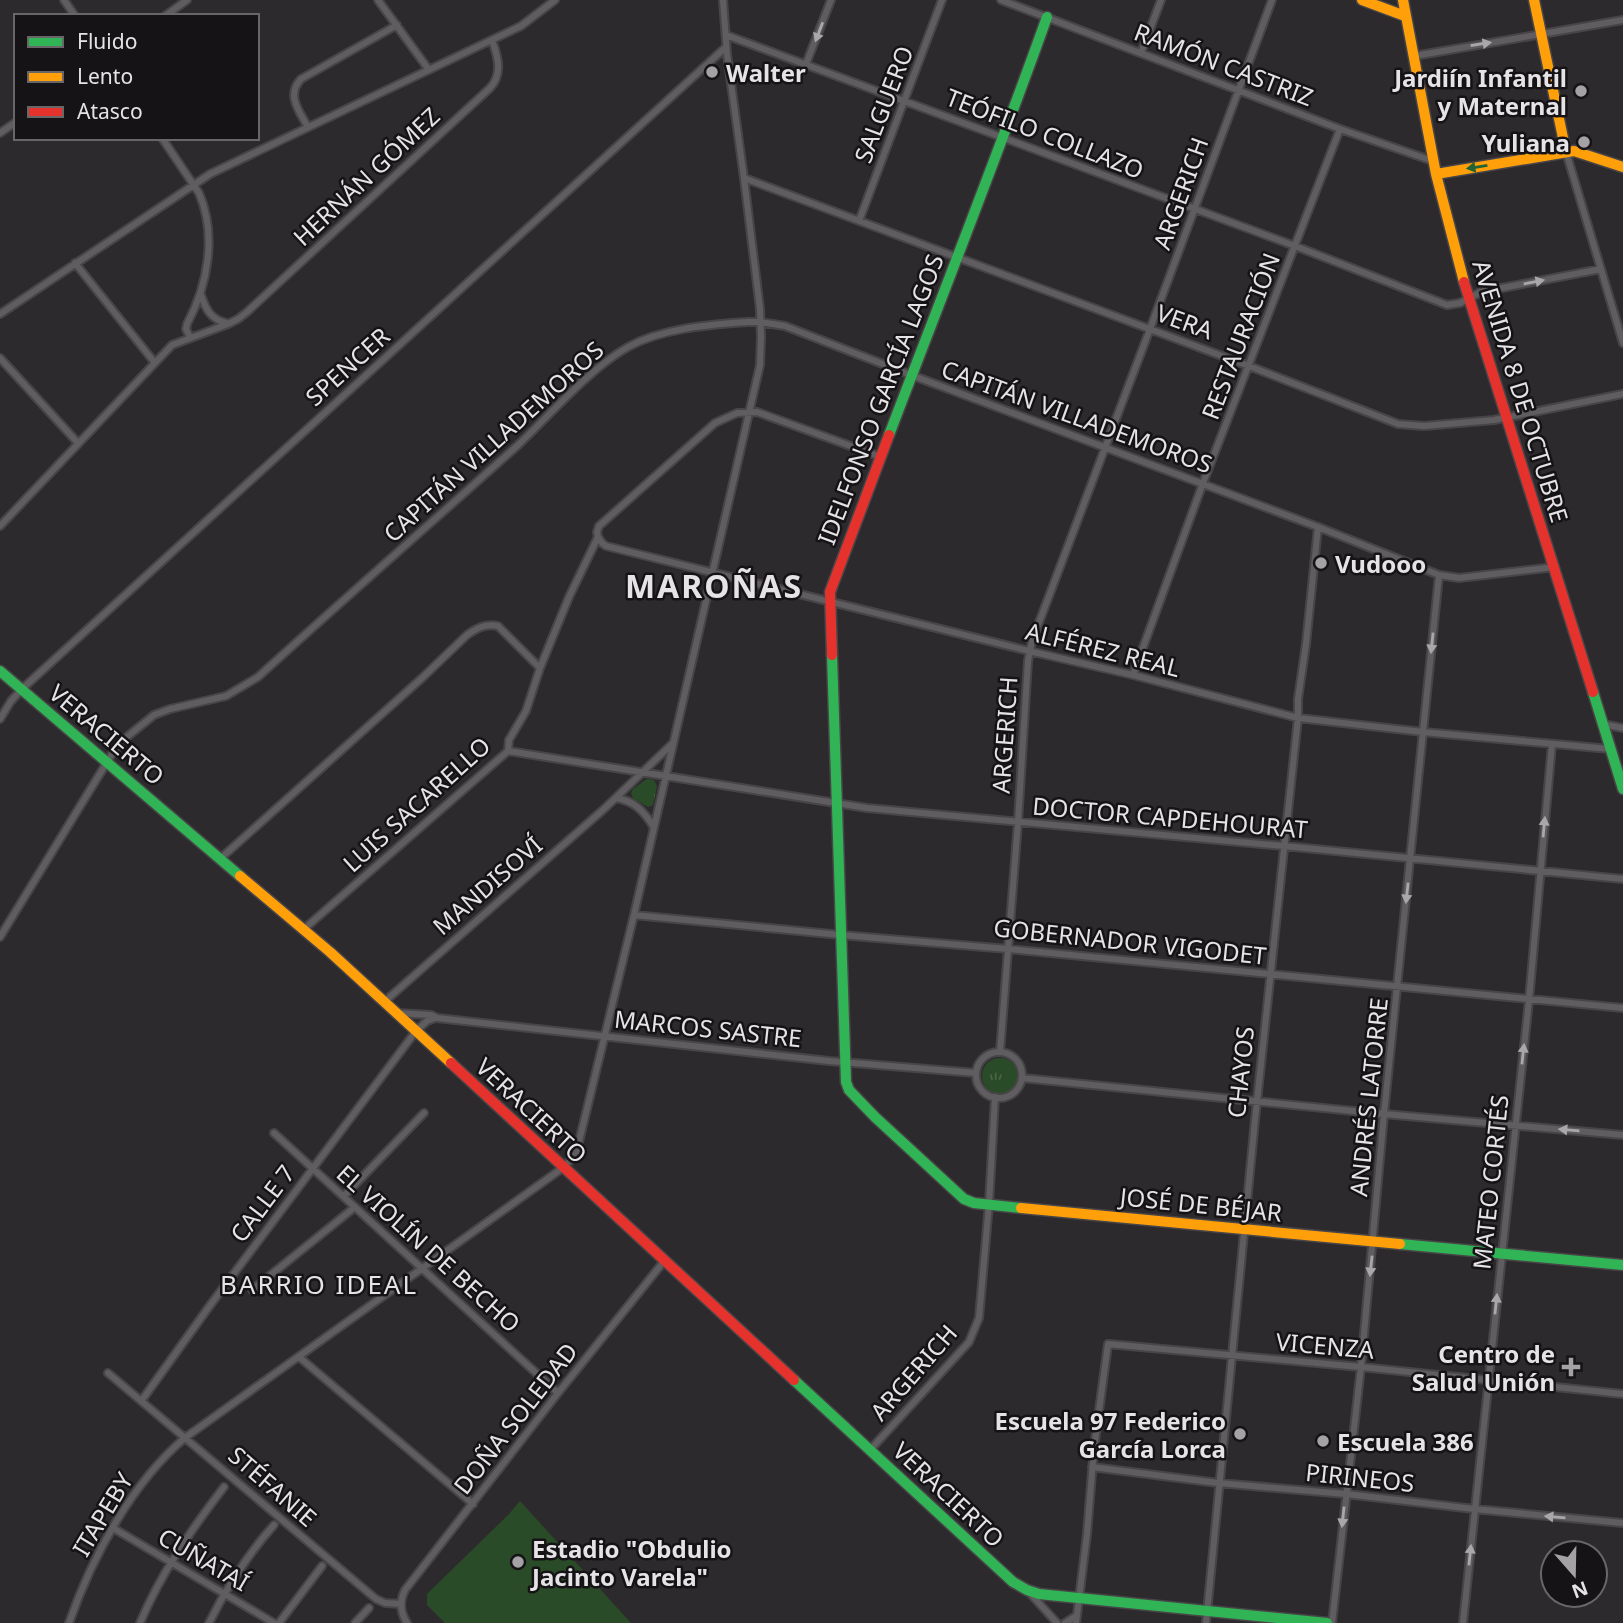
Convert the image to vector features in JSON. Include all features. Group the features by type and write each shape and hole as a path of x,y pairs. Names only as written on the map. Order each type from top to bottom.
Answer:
{"street":[{"path":"168,14 187,0"},
{"path":"379,0 429,70"},
{"path":"0,314 194,183 521,26 555,0"},
{"path":"564,1167 579,1147 760,365 760,322 726,47 723,0"},
{"path":"807,64 831,0"},
{"name":"SALGUERO","path":"859,221 942,0"},
{"name":"RAMÓN CASTRIZ","path":"1001,0 1340,129 1433,161"},
{"path":"1141,53 1161,0"},
{"name":"ARGERICH","path":"1000,1052 1029,651 1272,0"},
{"path":"1362,0 1405,16"},
{"name":"AVENIDA 8 DE OCTUBRE","path":"1403,0 1433,161 1468,298 1623,789"},
{"path":"1534,0 1566,152 1623,343"},
{"name":"IDELFONSO GARCÍA LAGOS","path":"846,1061 830,592 1004,138 1047,17"},
{"path":"1414,56 1623,20"},
{"path":"308,127 294,100 295,85 301,79 397,25"},
{"name":"TEÓFILO COLLAZO","path":"726,35 1447,305 1453,305 1481,292 1601,269"},
{"name":"HERNÁN GÓMEZ","path":"0,526 172,345 228,324 247,312 490,88 496,82 499,67 492,40"},
{"name":"SPENCER","path":"0,719 22,689 726,47"},
{"name":"RESTAURACIÓN","path":"1133,675 1203,483 1340,129"},
{"path":"163,140 194,183 203,201 208,228 208,266 201,295 187,324 190,337"},
{"path":"1436,173 1566,152 1623,167"},
{"name":"VERA","path":"744,178 1398,424 1424,426 1494,420 1623,394"},
{"path":"75,263 155,363"},
{"path":"201,295 211,316 228,324"},
{"name":"CAPITÁN VILLADEMOROS","path":"0,937 122,742 150,718 170,709 226,696 258,677 519,444 586,379 613,356 659,334 734,323 760,322 785,327 1203,483 1439,575 1459,578 1555,567"},
{"path":"0,358 78,443"},
{"path":"749,412 764,414 881,457"},
{"name":"LUIS SACARELLO","path":"304,929 508,751 509,740 526,711 540,668 569,597 598,537 597,532 602,522 715,423 731,414 749,412"},
{"name":"CHAYOS","path":"1206,1623 1298,699 1318,527"},
{"name":"ALFÉREZ REAL","path":"598,537 606,546 1133,675 1297,718 1611,749"},
{"name":"ANDRÉS LATORRE","path":"1330,1623 1361,1367 1439,575"},
{"path":"221,858 475,629 489,624 498,626 540,668"},
{"name":"VERACIERTO","path":"0,671 304,929 1013,1582 1039,1594 1330,1623"},
{"path":"1602,724 1623,728"},
{"name":"MANDISOVÍ","path":"384,1002 616,798 672,744"},
{"name":"MATEO CORTÉS","path":"1463,1623 1529,1000 1552,744"},
{"name":"DOCTOR CAPDEHOURAT","path":"508,751 838,804 1623,879"},
{"path":"616,798 628,800 637,806 653,826"},
{"name":"GOBERNADOR VIGODET","path":"634,915 1008,948 1623,1008"},
{"name":"MARCOS SASTRE","path":"397,1013 829,1061 976,1073"},
{"path":"416,1031 427,1021 437,1018"},
{"name":"CALLE 7","path":"142,1400 416,1031"},
{"path":"1000,1052 1014,1058 1022,1071 1022,1078 1015,1091 1009,1095 995,1097 979,1086 976,1073 982,1060 1000,1052"},
{"name":"JOSÉ DE BÉJAR","path":"846,1061 846,1082 849,1090 964,1199 974,1203 1623,1265"},
{"path":"1022,1078 1623,1135"},
{"name":"ARGERICH","path":"870,1450 969,1342 979,1318 995,1097"},
{"path":"344,1196 424,1113"},
{"name":"EL VIOLÍN DE BECHO","path":"274,1133 558,1393"},
{"name":"ITAPEBY","path":"69,1623 84,1584 113,1528 167,1453 564,1167"},
{"path":"252,1290 355,1207"},
{"name":"DOÑA SOLEDAD","path":"401,1604 405,1590 665,1260"},
{"name":"VICENZA","path":"1092,1467 1108,1344 1623,1394"},
{"path":"299,1357 472,1504"},
{"name":"STÉFANIE","path":"108,1373 376,1599 385,1603 401,1604"},
{"path":"1065,1623 1076,1620 1092,1467"},
{"name":"PIRINEOS","path":"1092,1467 1218,1483 1623,1523"},
{"path":"139,1623 171,1562 197,1522 225,1488"},
{"path":"209,1623 224,1593 254,1547 274,1525"},
{"name":"CUÑATAÍ","path":"113,1528 277,1623"},
{"path":"277,1623 322,1566"},
{"name":"VERACIERTO","path":"1027,1590 1057,1623"},
{"path":"401,1604 407,1623"},
{"path":"355,1623 369,1608"}],"green space":[{"path":"647,779 654,780 657,786 653,805 648,807 633,798 631,793"},
{"path":"1000,1058 1013,1063 1018,1076 1013,1089 1000,1094 987,1089 982,1076 987,1063"},
{"name":"Estadio \"Obdulio Jacinto Varela\"","path":"520,1501 631,1623 445,1623 427,1605 427,1594"}],"traffic: fast":[{"path":"889,435 1047,17"},
{"path":"832,655 846,1082 849,1090 875,1117 964,1199 974,1203 1021,1208"},
{"path":"0,671 240,876"},
{"path":"1593,692 1623,789"},
{"path":"1400,1244 1623,1265"},
{"path":"794,1380 1013,1582 1027,1590 1039,1594 1327,1623"}],"traffic: slow":[{"path":"1362,0 1405,16"},
{"path":"1403,0 1436,174 1464,282"},
{"path":"1534,0 1566,152"},
{"path":"1436,174 1574,151 1623,167"},
{"path":"240,876 330,952 451,1063"},
{"path":"1021,1208 1400,1244"}],"traffic: jam":[{"path":"1464,282 1593,692"},
{"path":"832,655 830,592 889,435"},
{"path":"451,1063 794,1380"}],"place":[{"name":"Walter","path":"712,72"},
{"name":"Jardiín Infantil y Maternal","path":"1581,91"},
{"name":"Yuliana","path":"1584,142"},
{"name":"Vudooo","path":"1321,563"},
{"name":"Centro de Salud Unión","path":"1571,1367"},
{"name":"Escuela 97 Federico García Lorca","path":"1240,1434"},
{"name":"Escuela 386","path":"1323,1441"},
{"name":"Estadio \"Obdulio Jacinto Varela\"","path":"518,1562"}],"district":[{"name":"MAROÑAS","path":"714,585"},
{"name":"BARRIO IDEAL","path":"319,1284"}]}
